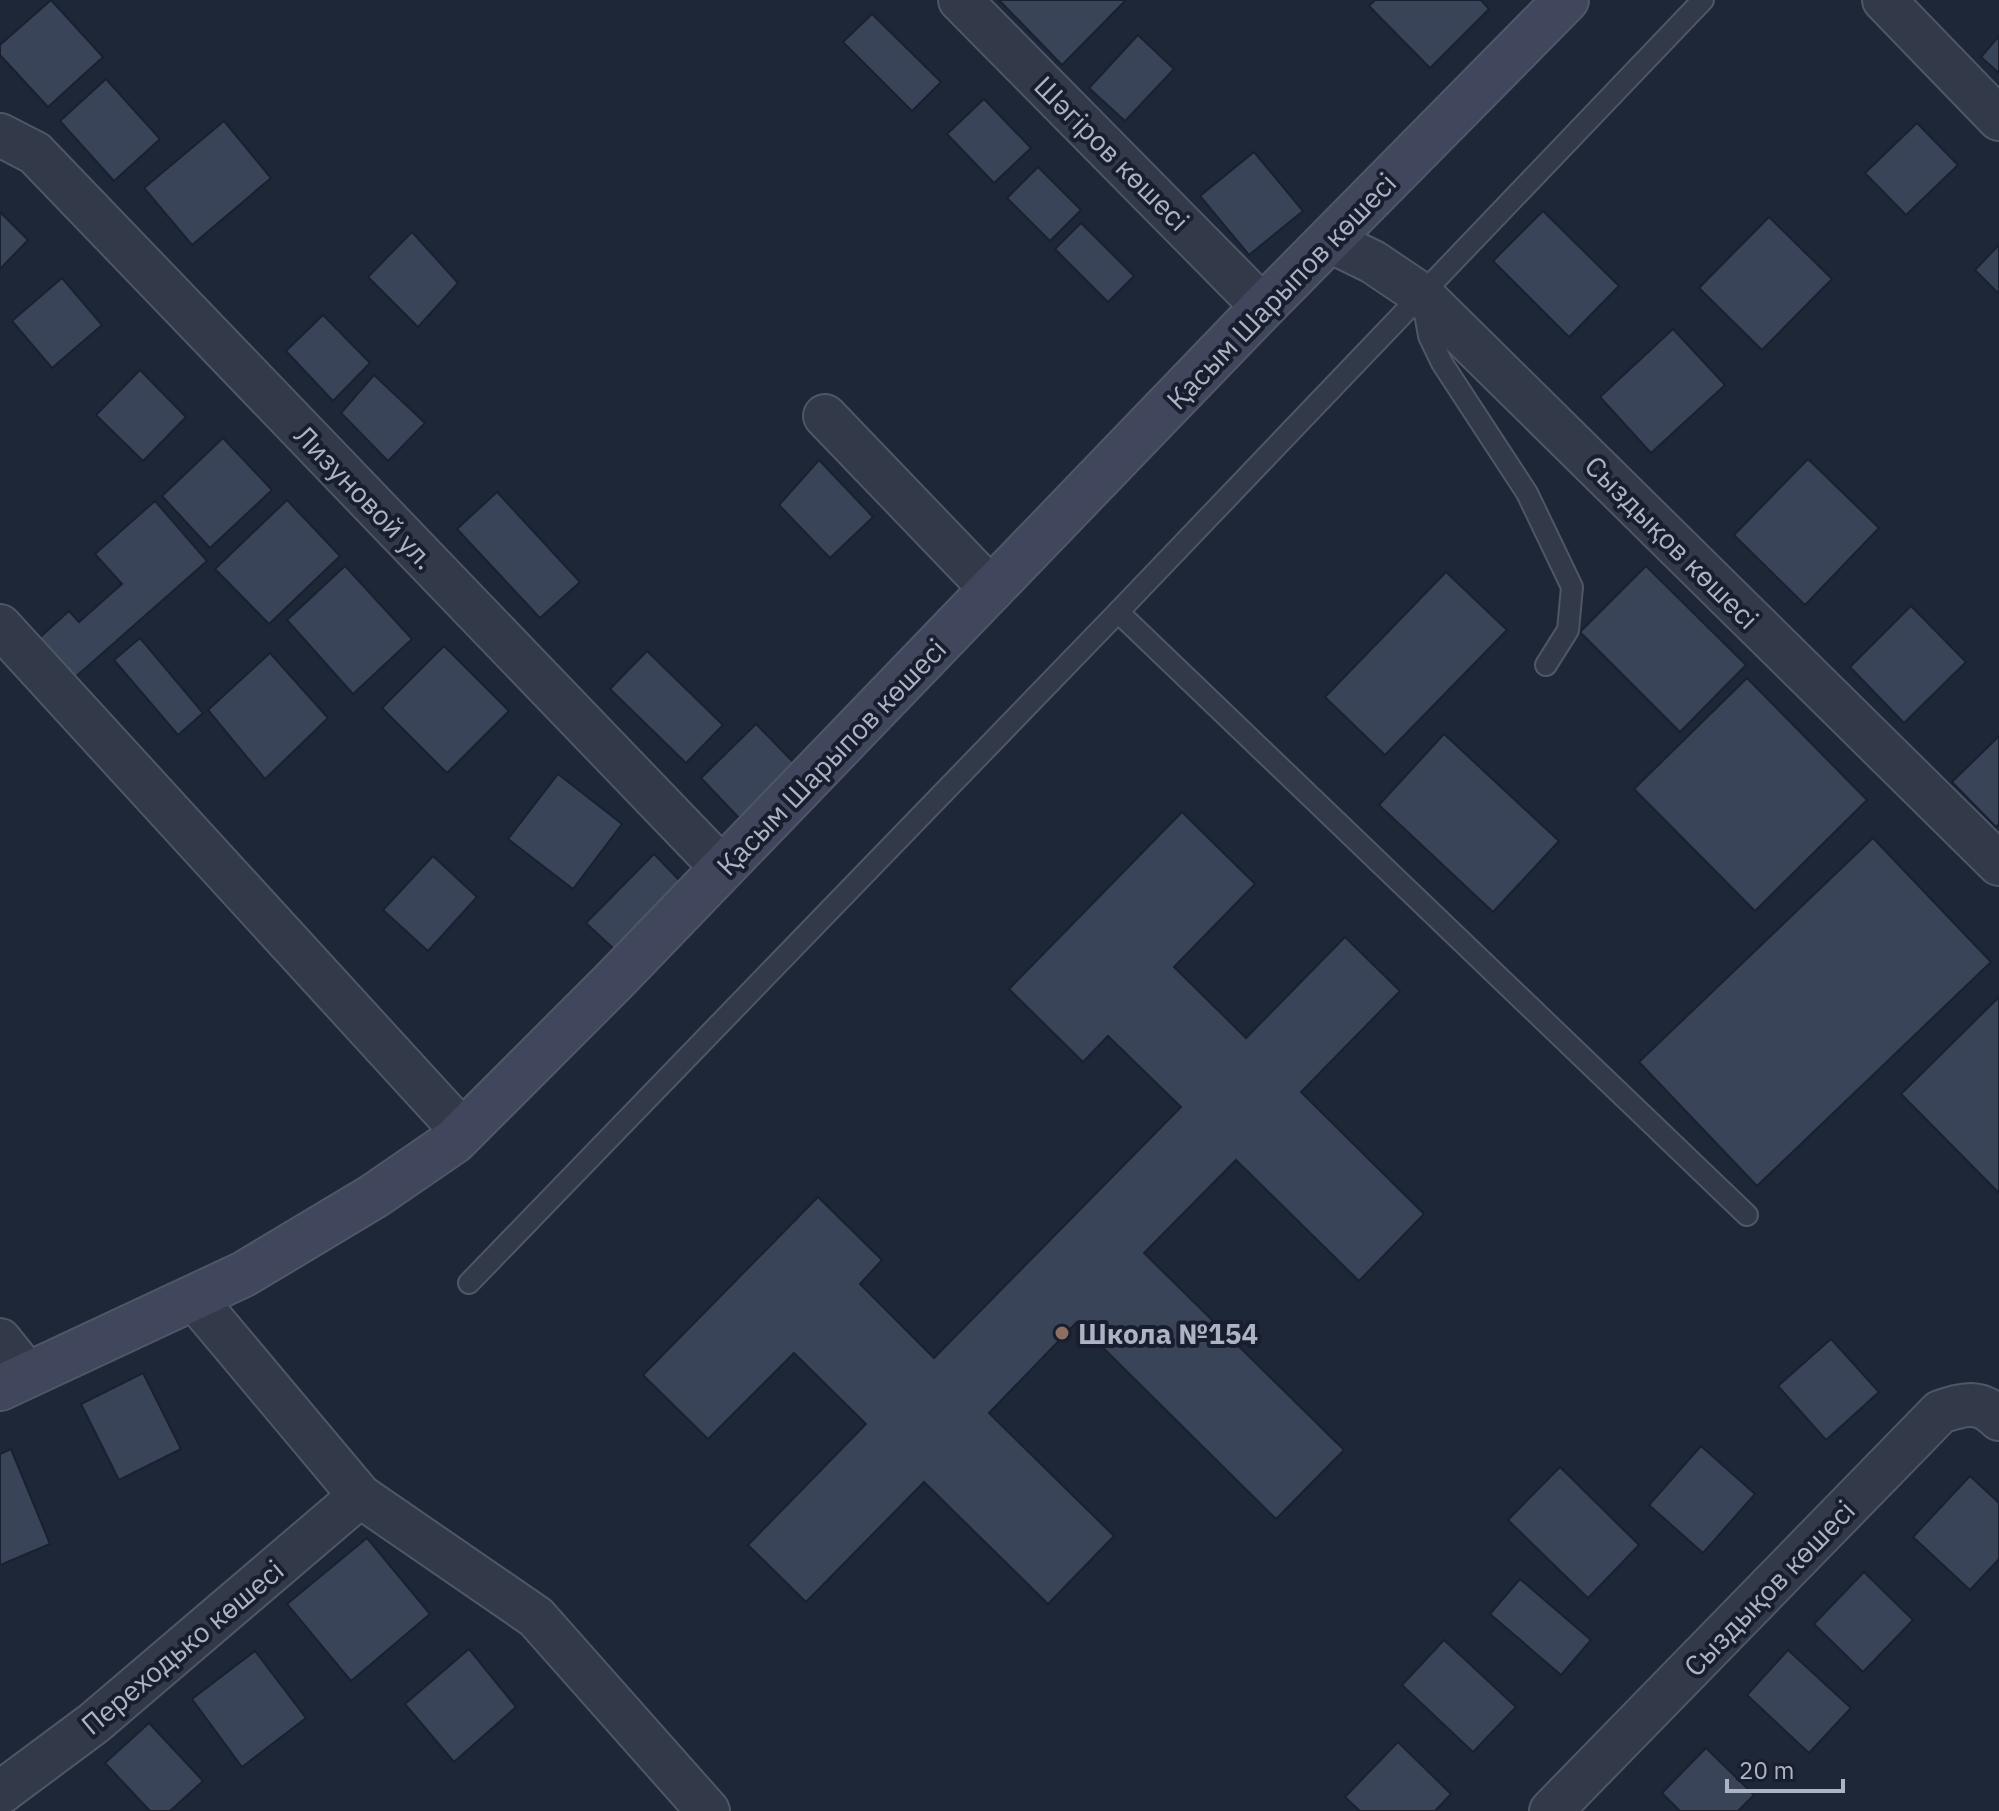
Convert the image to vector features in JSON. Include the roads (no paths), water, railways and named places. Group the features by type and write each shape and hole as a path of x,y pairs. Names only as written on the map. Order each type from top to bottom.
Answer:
{"street":[{"name":"Шәгіров көшесі","path":"960,0 1263,307"},
{"name":"Қасым Шарыпов көшесі","path":"14,1382 244,1274 374,1196 463,1132 723,869 1263,307 1566,0"},
{"path":"1884,0 1999,119"},
{"name":"Лизуновой ул.","path":"0,135 35,153 723,869"},
{"name":"Сыздықов көшесі","path":"1330,241 1373,262 1422,295 1999,864"},
{"path":"825,416 992,590"},
{"path":"0,626 463,1132"},
{"path":"194,1298 360,1496 536,1617 708,1811"},
{"path":"0,1340 14,1382"},
{"name":"Сыздықов көшесі","path":"1551,1811 1940,1412 1967,1403 1987,1407 1999,1419"},
{"name":"Переходько көшесі","path":"0,1793 94,1723 360,1496"}],"lane":[{"path":"469,1283 1118,612 1703,0"},
{"path":"1422,295 1429,336 1442,363 1527,493 1572,587 1568,630 1546,665"},
{"path":"1118,612 1747,1215"}],"place":[{"name":"Школа №154","path":"1062,1333"}]}
